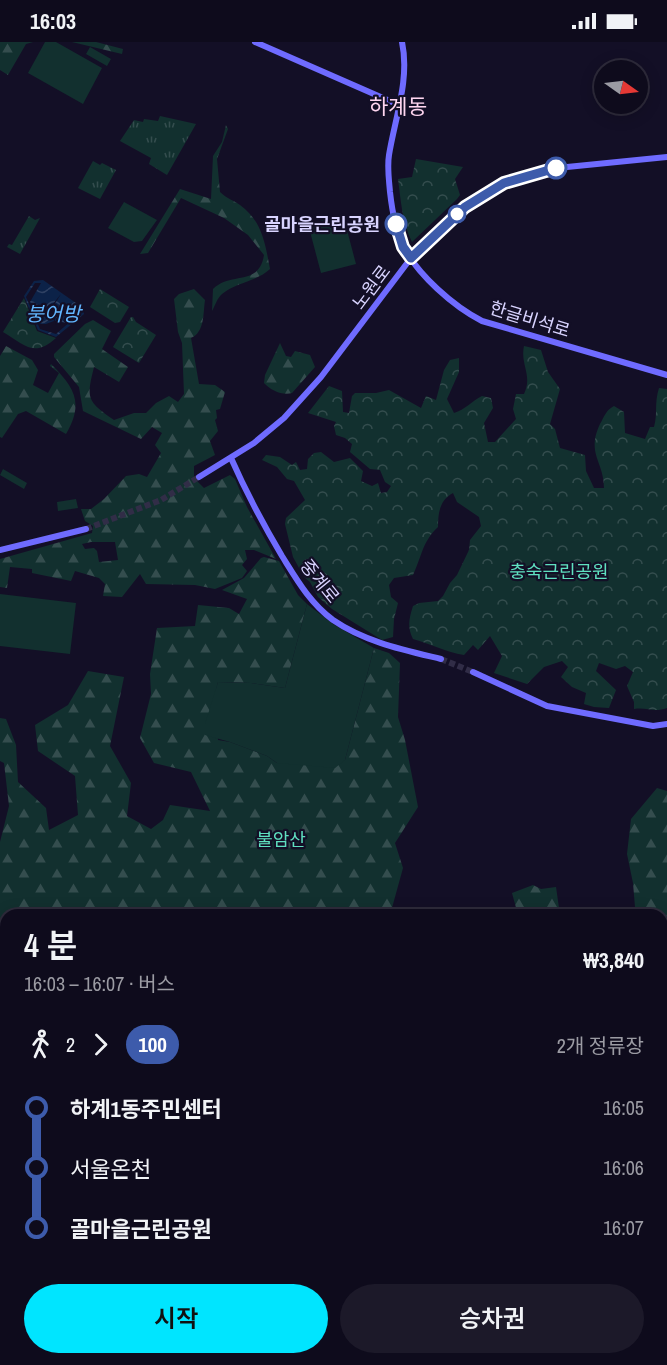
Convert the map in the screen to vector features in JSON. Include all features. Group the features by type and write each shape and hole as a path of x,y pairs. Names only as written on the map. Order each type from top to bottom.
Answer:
{"main road":[{"path":"255,42 399,105"},
{"name":"한글비석로","path":"402,42 405,68 389,158 389,178 392,206 399,236 411,258 443,294 464,311 482,321 667,375"},
{"name":"노원로","path":"199,477 254,443 284,418 315,384 411,258 465,207 504,183 557,168 667,157"},
{"name":"중계로","path":"231,458 271,539 297,582 316,606 334,620 375,641 441,660"},
{"path":"0,550 86,529"},
{"path":"473,672 547,706 652,726 667,724"}],"green space":[{"path":"0,42 33,42 26,44 8,75 0,70"},
{"path":"45,42 56,42 102,68 83,104 28,73"},
{"path":"72,42 96,42 123,49 122,54"},
{"path":"90,47 111,59 107,66 86,54"},
{"path":"160,116 196,124 167,175 149,164 151,158 120,141 134,120 158,121"},
{"path":"226,125 228,129 217,159 220,192 247,211 258,225 270,269 259,277 222,294 212,311 213,289 220,284 250,275 261,265 264,255 248,235 224,218 181,198 148,253 140,254 180,189 211,199 213,156 222,142"},
{"path":"416,159 463,167 455,179 460,195 412,242 404,219 398,179 412,177"},
{"path":"93,161 116,170 100,199 78,188"},
{"path":"124,202 157,220 142,241 134,242 108,228"},
{"path":"343,215 356,264 321,273 308,224"},
{"path":"29,216 35,220 40,218 20,254 7,247 9,244 12,245"},
{"path":"100,289 129,307 120,322 115,323 90,307"},
{"path":"194,289 205,300 201,327 191,338 199,384 215,385 225,392 220,409 216,410 215,420 218,431 210,441 215,455 194,466 194,478 204,488 230,475 235,479 247,507 276,559 254,550 245,550 247,559 242,565 247,571 242,578 215,589 195,585 146,584 140,574 122,597 103,596 105,584 99,578 75,571 71,581 32,573 32,569 10,567 7,588 0,587 0,559 92,533 93,526 85,521 81,509 91,509 126,476 139,474 147,477 161,453 155,445 162,433 152,427 141,439 83,411 79,387 54,357 54,354 85,324 93,320 111,331 102,349 128,367 119,382 94,367 90,393 98,408 114,420 134,413 146,413 156,403 169,396 178,402 184,394 182,343 178,332 174,299 179,294","holes":["115,542 118,560 99,562 97,551 94,548 85,549 82,544"]},
{"path":"24,298 37,331 56,338 42,347 24,345 3,332"},
{"path":"131,317 156,335 139,363 113,347"},
{"path":"280,343 286,356 291,357 295,351 310,355 315,367 292,393 277,392 264,383 265,375"},
{"path":"6,346 32,360 38,370 33,385 48,393 59,373 74,396 75,413 66,434 26,411 18,414 2,438 0,437 0,356"},
{"name":"충숙근린공원","path":"524,346 541,350 548,372 560,389 550,424 555,429 560,448 585,455 586,471 594,488 604,488 595,443 596,434 607,412 614,406 624,412 625,433 645,439 650,427 654,427 659,388 667,389 667,708 634,709 634,702 627,686 633,672 625,666 616,669 599,663 596,671 616,690 609,708 594,707 584,704 586,693 572,687 561,677 568,667 562,661 544,667 527,684 494,673 502,656 490,636 478,650 473,645 464,655 413,639 409,623 413,606 438,601 443,596 457,575 469,550 470,540 481,526 479,517 457,502 453,493 439,511 438,527 425,544 413,575 394,578 389,585 391,597 398,603 393,637 382,640 332,609 318,597 293,557 285,524 286,518 305,500 294,481 287,479 277,467 262,460 266,455 280,457 292,465 296,462 300,470 307,469 308,459 314,453 321,452 334,462 350,458 363,471 361,481 372,486 378,483 381,493 387,492 391,486 385,482 380,470 370,469 350,452 352,444 336,435 334,426 336,422 308,413 329,386 342,391 343,412 349,413 352,396 355,393 376,393 389,390 421,408 426,396 436,400 444,370 450,360 459,358 459,372 447,399 454,413 482,396 491,398 493,408 484,423 488,442 495,442 516,419 513,409 516,394 524,394 527,375"},
{"path":"3,469 27,483 24,489 0,475"},
{"path":"76,499 78,508 58,511 57,502"},
{"name":"불암산","path":"261,558 279,561 298,595 307,604 285,688 251,683 218,682 214,698 218,740 230,742 267,756 277,763 345,760 374,648 389,653 400,663 398,717 405,740 418,807 395,843 403,868 392,909 0,909 0,842 9,806 4,763 0,761 0,718 6,719 16,745 18,782 46,808 49,830 78,815 75,776 38,751 35,725 68,705 88,671 124,677 110,746 131,783 127,816 151,829 163,820 170,805 210,811 191,772 154,763 140,738 151,694 150,674 157,628 195,626 198,605 229,608 239,614 247,599 222,590 244,578"},
{"path":"0,594 76,603 70,654 0,646"},
{"path":"307,604 333,624 374,648 345,760 335,768 277,763 267,756 205,735 205,724 218,682 251,683 285,688"},
{"path":"657,788 667,791 667,909 637,909 635,907 627,854 631,819"},
{"path":"533,885 541,889 556,887 559,909 516,909 512,893"}],"water":[{"name":"붕어방","path":"43,280 83,308 84,314 56,337 38,330 24,296 34,281"}],"pier":[{"path":"35,283 41,283 30,302 34,312 47,310 61,294 54,305 55,321 66,323 74,316 75,306 80,313 56,334 40,329 26,297","holes":["48,311 54,321 39,324 35,314"]}],"tunnel":[{"path":"86,529 161,500 199,477"},
{"path":"441,659 473,672"}],"bus line":[{"name":"100","path":"396,224 403,247 411,258 465,207 504,183 556,168"}],"place":[{"name":"골마을근린공원","path":"396,224"}],"district":[{"name":"하계동","path":"398,106"}]}
